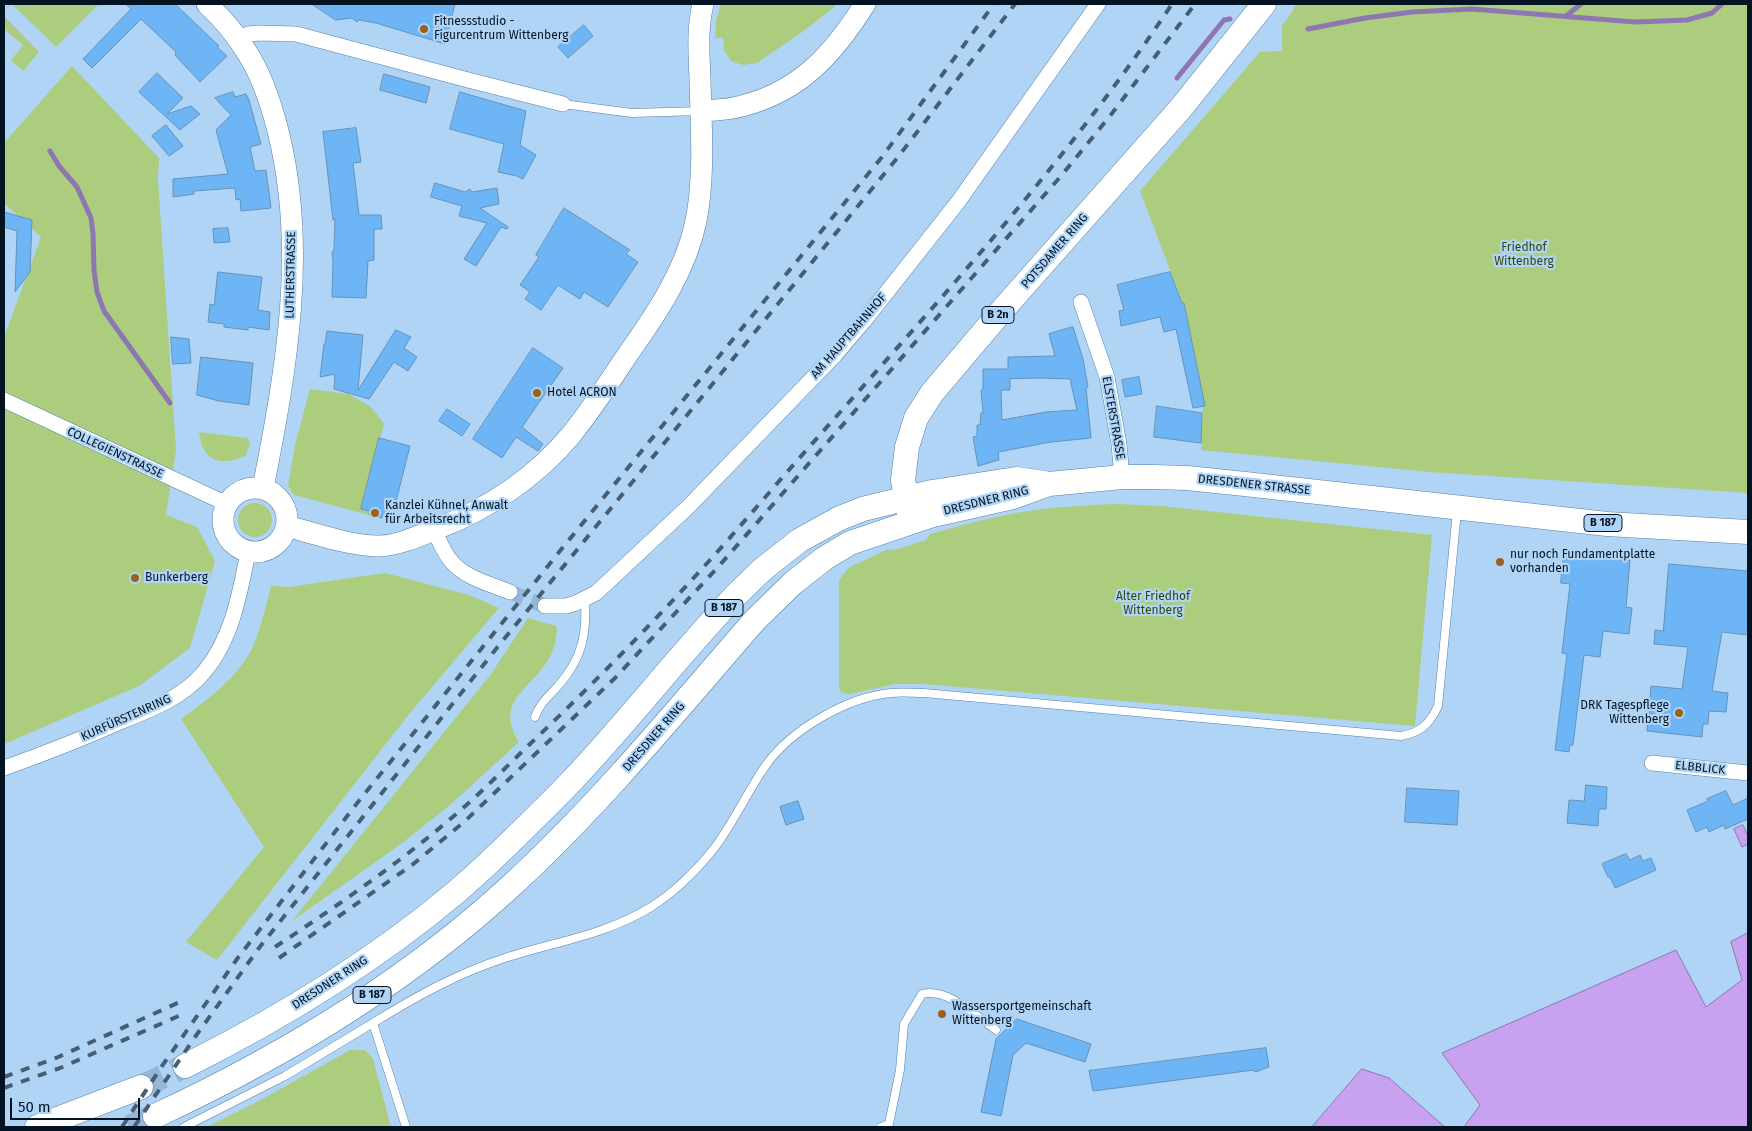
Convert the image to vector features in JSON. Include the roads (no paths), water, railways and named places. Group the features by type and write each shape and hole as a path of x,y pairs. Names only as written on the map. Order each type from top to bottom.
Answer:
{"main road":[{"name":"POTSDAMER RING","path":"910,522 903,480 904,466 916,418 932,393 1004,308 1181,108 1264,4"},
{"name":"DRESDENER STRASSE","path":"1049,484 1122,477 1186,478 1641,526 1748,532"},
{"name":"DRESDNER RING","path":"185,1066 290,1010 380,950 455,893 526,827 573,779 718,614 763,568 800,540 840,518 863,509 906,498 1016,479 1049,484"},
{"name":"DRESDNER RING","path":"155,1116 269,1059 344,1014 428,955 484,910 596,801 755,620 793,583 825,558 850,543 910,522 1012,497 1049,484"},
{"path":"37,1127 142,1087"}],"street":[{"name":"LUTHERSTRASSE","path":"207,4 239,40 264,85 282,149 293,232 290,326 263,488"},
{"path":"287,526 372,546 391,544 434,530 487,505 523,481 560,447 582,422 645,330 677,275 688,250 696,222 700,188 701,111 699,37 703,4"},
{"path":"701,111 739,107 786,88 815,68 829,54 846,34 865,4"},
{"name":"AM HAUPTBAHNHOF","path":"545,606 566,606 596,593 688,507 787,406 864,321 973,181 1098,4"},
{"path":"239,40 248,34 296,34 563,104"},
{"name":"ELSTERSTRASSE","path":"1081,302 1107,377 1119,444 1122,477"},
{"name":"COLLEGIENSTRASSE","path":"4,400 227,504"},
{"path":"249,488 263,488 276,495 283,504 287,515 287,526 282,538 273,547 261,552 248,552 237,547 226,533 222,522 227,504 238,492 249,488"},
{"path":"434,530 450,560 458,568 467,575 510,592"},
{"name":"KURFÜRSTENRING","path":"4,768 94,734 150,710 192,685 214,658 229,626 248,552"},
{"name":"ELBBLICK","path":"1652,763 1748,773"}],"lane":[{"path":"563,104 632,112 701,111"},
{"path":"184,1127 285,1076 414,998 456,976 505,958 583,936 617,924 651,907 682,883 712,851 766,765 780,748 811,724 861,700 889,693 924,693 1402,736 1415,733 1425,726 1438,706 1458,508"},
{"path":"535,717 538,708 568,674 576,661 584,634 586,620 585,599"},
{"path":"881,1127 888,1124 900,1070 904,1024 909,1012 922,994 931,991 946,995 996,1030"},
{"path":"373,1023 406,1127"}],"waterway":[{"path":"1566,16 1581,4"},
{"path":"1308,29 1365,18 1412,12 1472,9 1635,22 1687,20 1712,13 1722,4"},
{"path":"1177,78 1224,20 1230,19"},
{"path":"50,151 59,166 77,187 91,218 97,292 104,311 170,403"}],"tunnel":[{"path":"510,592 545,606"},
{"path":"141,1087 185,1066"},
{"path":"129,1127 155,1116"}],"railway":[{"path":"122,1127 237,959 358,802 564,546 882,157 994,4"},
{"path":"134,1127 195,1037 259,948 500,644 898,157 1015,4"},
{"path":"275,947 389,867 465,807 667,607 912,332 1003,226 1091,117 1172,4"},
{"path":"279,958 412,865 464,822 615,678 719,566 1061,176 1110,116 1195,4"},
{"path":"4,1077 56,1058 182,1001"},
{"path":"4,1088 60,1068 181,1015"}],"place":[{"name":"Fitnessstudio - Figurcentrum Wittenberg","path":"424,29"},
{"name":"Hotel ACRON","path":"537,393"},
{"name":"Kanzlei Kühnel, Anwalt für Arbeitsrecht","path":"375,513"},
{"name":"nur noch Fundamentplatte vorhanden","path":"1500,562"},
{"name":"Bunkerberg","path":"135,578"},
{"name":"DRK Tagespflege Wittenberg","path":"1679,713"},
{"name":"Wassersportgemeinschaft Wittenberg","path":"942,1014"}],"park label":[{"name":"Friedhof Wittenberg","path":"1524,255"},
{"name":"Alter Friedhof Wittenberg","path":"1153,604"}]}
